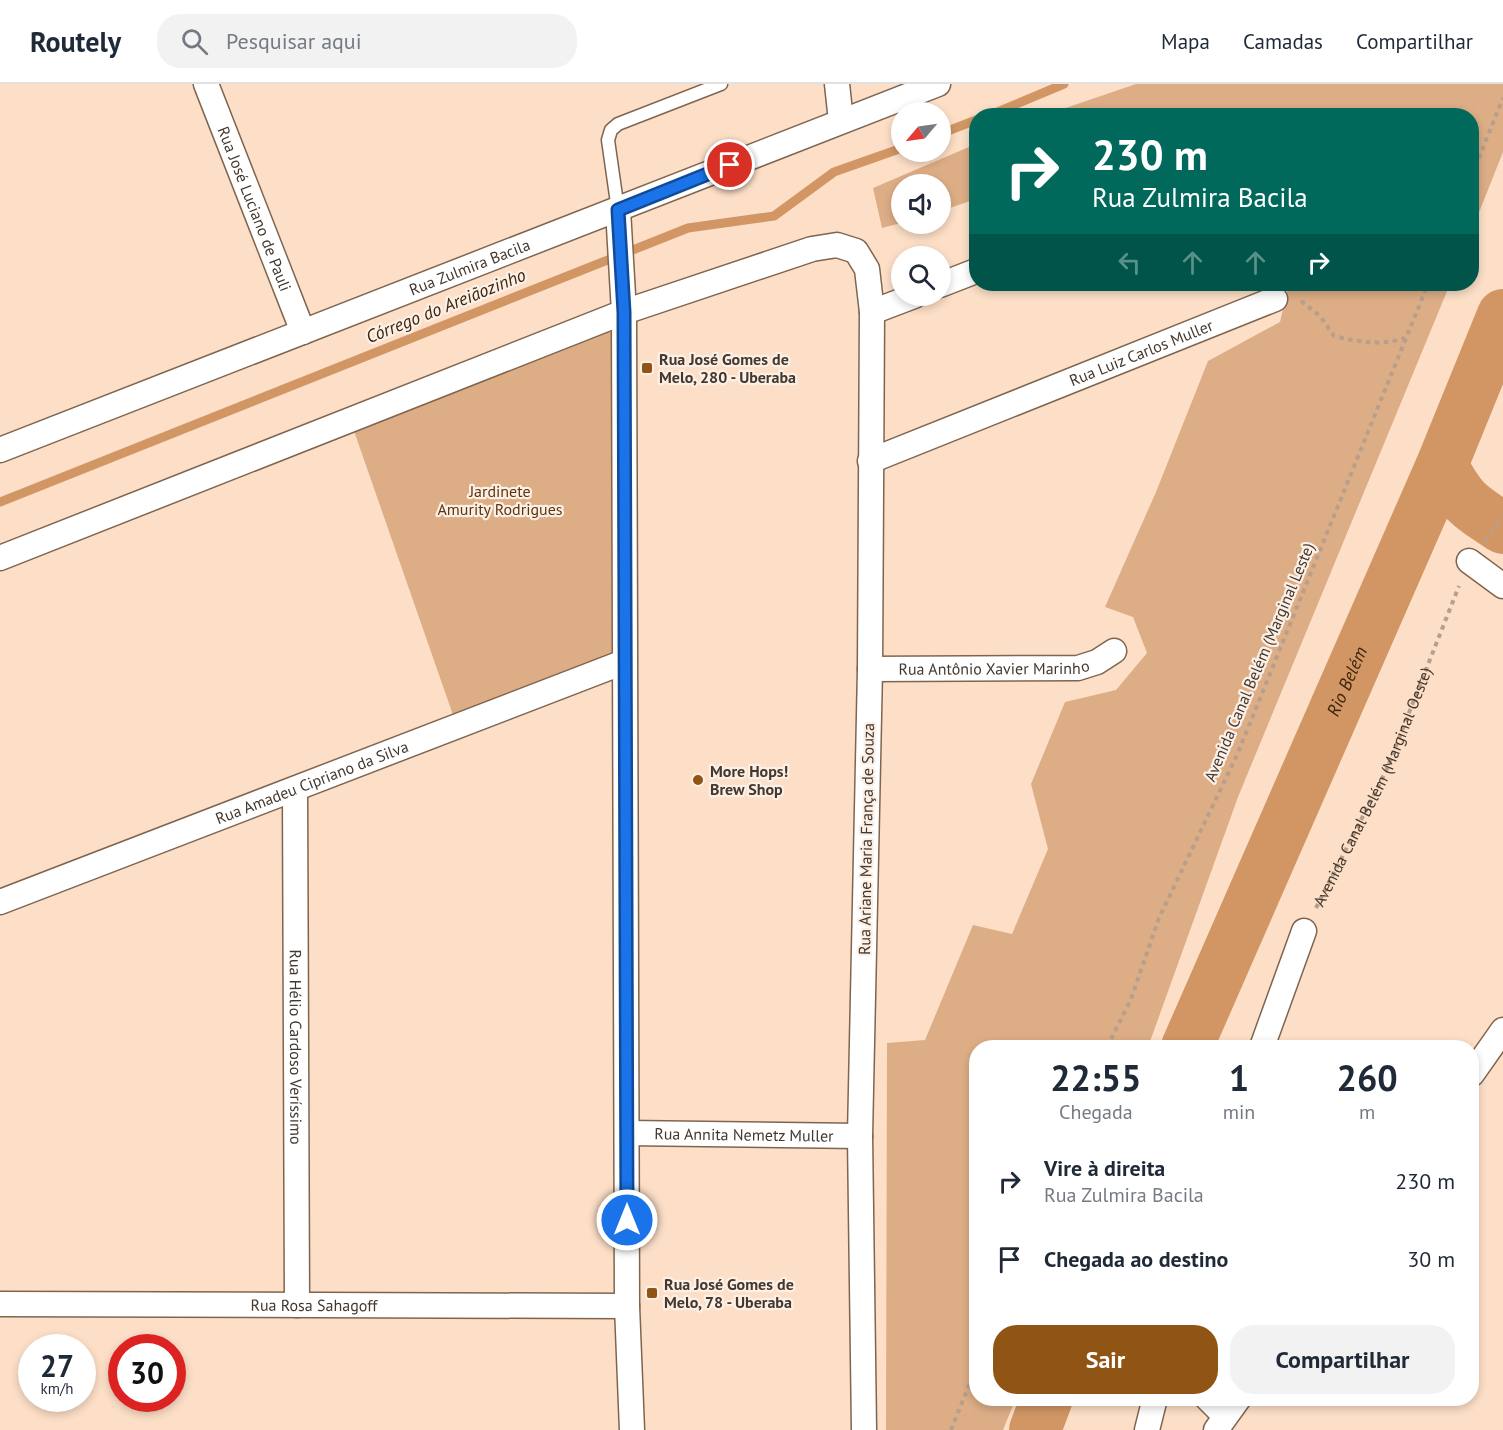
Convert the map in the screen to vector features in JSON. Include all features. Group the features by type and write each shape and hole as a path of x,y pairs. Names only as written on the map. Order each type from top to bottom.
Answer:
{"street":[{"name":"Rua José Luciano de Pauli","path":"206,84 303,332"},
{"path":"837,84 841,121"},
{"name":"Rua Zulmira Bacila","path":"0,450 938,84"},
{"path":"618,210 624,312 627,1305 632,1430"},
{"name":"Rua Ariane Maria França de Souza","path":"624,312 812,249 837,245 856,250 867,269 872,312 870,669 860,1136 864,1430"},
{"path":"951,281 969,274"},
{"name":"Rua Luiz Carlos Muller","path":"870,461 1275,299"},
{"path":"872,312 891,305"},
{"path":"0,558 624,312"},
{"path":"1469,561 1503,586"},
{"name":"Rua Antônio Xavier Marinho","path":"870,669 1078,668 1097,662 1113,651"},
{"name":"Rua Amadeu Cipriano da Silva","path":"0,902 624,662"},
{"name":"Rua Hélio Cardoso Veríssimo","path":"295,789 297,1305"},
{"path":"1265,1040 1304,931"},
{"path":"1479,1064 1503,1030"},
{"name":"Rua Annita Nemetz Muller","path":"627,1134 860,1136"},
{"name":"Rua Rosa Sahagoff","path":"0,1304 627,1305"},
{"path":"1147,1430 1153,1406"}],"lane":[{"path":"618,210 608,140 610,130 618,124 721,84"}],"path":[{"path":"1479,158 1503,98"},
{"name":"Avenida Canal Belém (Marginal Leste)","path":"1110,1040 1131,999 1158,918 1237,755 1425,291"},
{"path":"1275,299 1295,297 1320,316 1334,336 1364,343 1390,343 1406,338"},
{"name":"Avenida Canal Belém (Marginal Oeste)","path":"1304,931 1386,771 1469,561"},
{"path":"951,1430 969,1385"}],"green space":[{"path":"1136,84 1503,84 1503,152 1479,212 1479,108 1066,108"},
{"path":"969,147 969,201 951,208 951,174 906,174 934,162 951,162 951,155"},
{"path":"891,180 891,226 882,228 873,188"},
{"path":"1287,291 1447,291 1238,797 1151,1040 969,1040 969,1406 1013,1406 1003,1430 886,1430 887,1043 925,1040 973,925 1012,934 1048,849 1031,784 1065,702 1116,690 1147,653 1133,617 1105,607 1156,492 1208,361 1280,322"},
{"name":"Jardinete Amurity Rodrigues","path":"615,328 616,652 453,715 354,431"}],"waterway":[{"name":"Córrego do Areiãozinho","path":"1007,108 1064,84"},
{"name":"Córrego do Areiãozinho","path":"951,130 969,123"},
{"name":"Córrego do Areiãozinho","path":"0,502 688,228 774,216 834,172 891,152"},
{"name":"Rio Belém","path":"1190,1040 1442,465 1503,315"},
{"path":"1442,465 1467,502 1503,528"},
{"name":"Rio Belém","path":"1035,1430 1044,1406"}],"place":[{"name":"Rua José Gomes de Melo, 280 - Uberaba","path":"647,368"},
{"name":"More Hops! Brew Shop","path":"698,780"},
{"name":"Rua José Gomes de Melo, 78 - Uberaba","path":"652,1293"}],"route":[{"path":"627,1220 624,312 618,210 730,165"}]}
